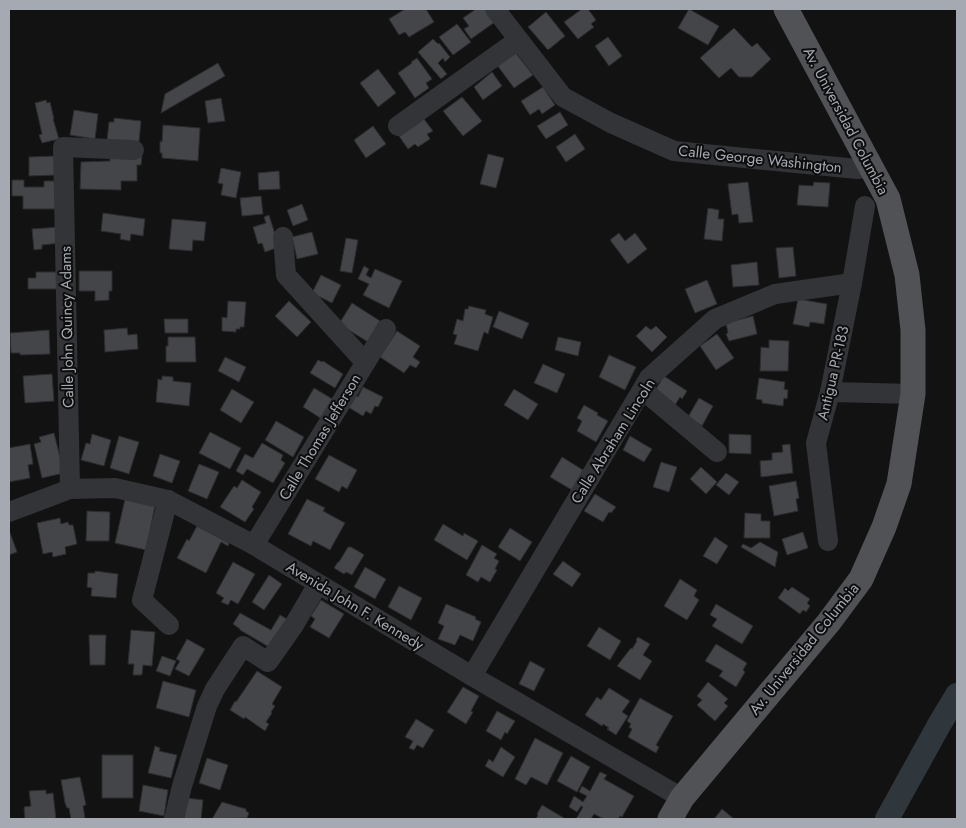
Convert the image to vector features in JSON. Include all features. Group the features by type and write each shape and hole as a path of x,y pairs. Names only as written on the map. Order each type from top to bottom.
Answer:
{"main road":[{"name":"Av. Universidad Columbia","path":"676,809 829,622 861,579 884,527 899,484 913,394 913,330 907,275 888,199 786,9"}],"street":[{"name":"Calle George Washington","path":"494,9 564,97 612,123 674,151 857,168 870,167"},
{"path":"398,126 518,40"},
{"name":"Calle John Quincy Adams","path":"70,489 63,147 134,150"},
{"name":"Antigua PR-183","path":"828,541 816,443 830,392 865,206"},
{"path":"283,237 286,276 365,362"},
{"name":"Calle Abraham Lincoln","path":"472,676 649,378 716,319 775,294 852,283"},
{"name":"Calle Thomas Jefferson","path":"254,545 386,329"},
{"path":"643,390 717,452"},
{"path":"830,392 913,394"},
{"name":"Avenida John F. Kennedy","path":"9,512 70,489 115,488 168,500 254,545 472,676 676,809"},
{"path":"168,500 142,600 169,625"},
{"path":"174,819 190,759 207,706 215,689 243,646 268,662 294,625 318,584"}],"building":[{"path":"405,9 426,9 434,22 409,37 405,32 399,35 389,19"},
{"path":"476,9 486,9 495,22 471,39 464,29 469,26 463,18"},
{"path":"582,9 588,9 596,20 591,24 594,27 578,39 564,22"},
{"path":"689,9 719,26 708,45 678,28"},
{"path":"546,12 565,36 548,50 528,27"},
{"path":"457,24 471,42 453,55 439,37"},
{"path":"734,28 752,47 757,43 771,59 752,77 739,77 731,68 719,78 700,58"},
{"path":"608,37 622,56 609,66 595,46"},
{"path":"433,39 439,43 450,57 445,62 443,58 438,63 447,74 441,79 418,52"},
{"path":"515,52 533,75 514,88 497,65"},
{"path":"417,58 432,79 426,83 429,88 415,98 398,73"},
{"path":"218,63 225,76 161,113 165,94"},
{"path":"378,69 396,93 378,107 360,83"},
{"path":"492,72 502,86 483,100 474,87"},
{"path":"543,87 555,105 542,114 539,109 530,115 521,101"},
{"path":"462,97 482,121 463,136 443,111"},
{"path":"221,98 225,121 208,123 205,101"},
{"path":"46,100 47,103 50,102 59,139 42,143 39,135 42,134 35,103"},
{"path":"74,110 98,114 95,139 70,135"},
{"path":"560,112 568,125 546,139 537,126"},
{"path":"114,118 141,121 139,142 107,140 109,122 114,122"},
{"path":"424,119 433,131 427,134 430,139 418,147 415,144 408,149 399,136"},
{"path":"163,125 200,128 198,161 162,158 160,141 162,142"},
{"path":"373,126 386,144 366,158 354,140"},
{"path":"575,134 585,149 566,162 556,147"},
{"path":"488,154 504,158 496,188 480,184"},
{"path":"56,156 56,175 29,176 29,157"},
{"path":"110,156 142,156 141,165 137,165 137,181 121,181 121,190 80,189 81,162 110,161"},
{"path":"221,168 241,172 236,198 221,195 223,184 218,183"},
{"path":"279,171 280,189 259,190 258,173"},
{"path":"12,180 24,180 24,187 44,187 44,181 59,181 59,209 23,209 23,196 12,196"},
{"path":"748,182 753,222 739,223 738,214 732,215 728,184"},
{"path":"814,182 830,183 828,207 797,205 799,185 813,186"},
{"path":"261,196 263,214 242,216 240,198"},
{"path":"302,204 308,220 293,226 287,210"},
{"path":"708,208 719,210 718,219 724,219 722,241 704,239"},
{"path":"103,213 145,219 143,236 131,234 130,241 120,239 121,234 101,231"},
{"path":"269,215 279,247 265,252 262,243 258,244 253,227 266,223 264,217"},
{"path":"172,219 206,222 204,241 193,240 192,251 169,249"},
{"path":"59,227 61,243 42,245 42,249 34,250 32,229"},
{"path":"312,232 318,254 297,259 292,237"},
{"path":"619,233 625,241 635,233 647,249 628,264 610,240"},
{"path":"346,238 358,240 352,273 340,271"},
{"path":"793,247 796,276 779,278 776,248"},
{"path":"757,262 759,285 733,287 731,265"},
{"path":"364,266 369,269 366,275 371,278 375,269 402,281 389,308 363,295 369,284 358,279"},
{"path":"79,271 112,271 112,291 109,291 109,300 95,301 95,291 79,291"},
{"path":"36,272 60,272 60,289 28,289 28,278 36,278"},
{"path":"321,275 341,285 332,303 312,293"},
{"path":"707,280 717,304 695,313 685,289"},
{"path":"798,299 827,304 824,324 810,322 809,327 793,324"},
{"path":"228,301 246,302 244,327 236,329 236,332 222,331 222,317 227,318"},
{"path":"289,301 311,322 297,337 275,316"},
{"path":"352,303 380,321 368,342 339,324"},
{"path":"469,306 486,310 485,314 493,317 488,334 484,332 478,351 454,344 457,335 453,334 457,319 463,321 465,309 468,309"},
{"path":"499,311 529,323 522,339 493,327"},
{"path":"753,316 757,334 729,341 726,334 728,333 726,323"},
{"path":"164,319 188,319 188,333 165,333"},
{"path":"646,326 651,330 656,326 667,337 652,352 636,336"},
{"path":"127,328 128,335 137,334 138,349 105,352 104,330"},
{"path":"49,330 50,354 20,355 20,353 11,353 10,333"},
{"path":"397,331 420,346 413,357 420,362 416,368 410,365 404,373 380,357"},
{"path":"717,334 734,358 716,370 700,346"},
{"path":"168,337 195,337 196,362 166,362"},
{"path":"558,337 581,342 578,356 555,350"},
{"path":"769,340 789,341 788,371 760,371 761,347 769,348"},
{"path":"609,355 636,367 625,390 599,377"},
{"path":"225,357 246,367 239,382 218,371"},
{"path":"318,360 323,361 343,374 335,388 310,373"},
{"path":"543,364 565,374 557,393 534,383"},
{"path":"52,374 54,401 25,403 23,376"},
{"path":"162,376 173,377 173,381 191,383 189,406 156,402 158,379 162,380"},
{"path":"664,376 687,391 675,405 654,392"},
{"path":"759,378 785,382 784,389 788,390 787,399 784,398 783,406 762,403 762,400 756,399"},
{"path":"363,387 383,397 378,407 375,406 371,414 366,411 363,416 348,407 354,395 358,397"},
{"path":"314,388 334,400 322,419 303,407"},
{"path":"232,389 254,402 241,423 220,410"},
{"path":"514,389 538,404 528,420 504,405"},
{"path":"699,398 713,406 702,426 688,417"},
{"path":"584,405 608,421 596,442 577,431 582,421 577,418"},
{"path":"276,421 304,437 293,457 265,440"},
{"path":"210,432 241,448 230,469 199,453"},
{"path":"54,433 64,473 42,478 34,444 41,442 39,437"},
{"path":"92,434 111,440 104,466 81,460 86,443 90,444"},
{"path":"729,434 751,435 751,454 729,453"},
{"path":"119,436 139,442 129,474 110,468"},
{"path":"630,436 652,449 644,462 623,450"},
{"path":"262,443 283,455 281,460 285,463 273,483 247,469 243,475 236,471 245,454 253,458"},
{"path":"30,444 33,464 28,465 30,478 9,482 9,448"},
{"path":"790,444 793,473 761,477 760,461 772,460 772,453 783,452 782,445"},
{"path":"160,454 180,461 172,483 153,476"},
{"path":"329,455 357,470 347,489 342,486 339,492 315,479"},
{"path":"562,457 583,470 572,490 550,477"},
{"path":"661,462 677,467 669,492 653,487"},
{"path":"199,464 219,472 207,499 188,491"},
{"path":"701,467 717,482 706,494 690,479"},
{"path":"726,473 739,482 729,495 716,485"},
{"path":"242,480 261,492 252,507 254,509 245,522 220,507 234,486 237,488"},
{"path":"796,481 799,498 796,499 798,511 774,516 769,486"},
{"path":"595,494 616,507 611,513 609,512 603,522 584,511"},
{"path":"125,499 155,506 146,550 115,543"},
{"path":"307,499 325,508 323,511 345,523 330,550 313,541 311,546 288,534"},
{"path":"87,511 110,512 109,541 86,541"},
{"path":"745,513 761,514 761,521 770,521 770,538 744,538"},
{"path":"60,518 61,524 68,522 69,525 73,525 77,544 65,547 66,554 53,557 52,552 43,554 37,523"},
{"path":"443,524 463,536 464,533 478,541 467,560 434,540"},
{"path":"197,526 229,543 228,546 221,542 206,573 177,558 187,539 189,541"},
{"path":"510,528 532,542 520,561 498,547"},
{"path":"9,530 17,552 9,555"},
{"path":"803,532 808,548 787,555 782,539"},
{"path":"715,537 728,546 717,564 703,556"},
{"path":"760,542 778,552 775,567 741,547 743,544 751,548"},
{"path":"482,545 497,554 494,558 499,561 495,569 497,570 490,582 481,577 478,582 466,575"},
{"path":"348,547 364,555 352,575 346,572 344,574 334,568"},
{"path":"563,561 581,574 572,587 553,574"},
{"path":"233,562 255,574 238,604 231,600 228,605 221,602 224,598 216,593"},
{"path":"365,567 386,579 375,599 354,587"},
{"path":"95,571 118,574 116,598 91,596 92,588 87,587 88,573 95,573"},
{"path":"269,575 282,584 264,610 252,602"},
{"path":"680,579 697,590 694,596 699,600 687,620 664,606"},
{"path":"399,586 422,598 411,620 388,607"},
{"path":"792,587 810,599 807,603 810,606 806,612 803,610 800,614 778,598 785,588 788,591"},
{"path":"321,600 344,614 329,638 310,627 315,619 311,616"},
{"path":"446,604 476,617 475,619 481,622 473,641 460,635 455,645 438,639 444,626 438,623"},
{"path":"716,604 753,626 742,644 712,626 717,619 710,615"},
{"path":"240,613 271,630 280,615 287,619 269,647 233,624"},
{"path":"599,627 621,641 610,660 587,646"},
{"path":"131,630 155,632 152,666 143,665 142,675 133,675 134,664 128,664"},
{"path":"89,635 106,635 105,665 90,665"},
{"path":"638,637 650,644 643,655 652,661 640,680 617,666 632,649"},
{"path":"187,639 205,649 189,676 175,669 180,661 176,659"},
{"path":"716,644 747,663 743,670 745,672 736,687 719,676 723,671 705,661"},
{"path":"162,656 176,661 170,676 156,671"},
{"path":"530,661 545,669 534,691 519,684"},
{"path":"257,671 282,687 272,704 275,706 266,722 269,724 265,731 245,717 244,719 230,710"},
{"path":"163,681 196,690 189,717 156,708"},
{"path":"708,682 728,699 724,703 728,706 715,721 697,705 702,700 697,696"},
{"path":"463,687 479,696 466,724 447,712"},
{"path":"609,688 630,701 622,712 628,716 616,735 603,724 602,726 585,715 597,697 601,700"},
{"path":"640,698 673,716 656,745 659,747 656,753 628,737 632,729 629,727 631,724 627,721"},
{"path":"497,711 515,721 507,734 505,732 501,740 486,731"},
{"path":"416,719 434,730 423,748 417,745 414,750 409,748 413,741 405,737"},
{"path":"535,738 563,753 547,785 531,777 526,785 515,779"},
{"path":"155,746 160,748 159,751 177,755 171,778 148,773"},
{"path":"501,747 515,757 503,777 485,766 489,759 493,762"},
{"path":"102,755 133,755 133,798 102,798"},
{"path":"571,756 590,767 577,792 557,781"},
{"path":"207,758 228,765 220,790 199,783"},
{"path":"600,772 607,775 604,779 634,796 622,817 620,816 618,819 604,819 594,814 591,819 576,819 583,807 581,806 577,812 569,807 574,796 583,802 587,796 579,792 582,786 590,791"},
{"path":"80,777 86,805 83,806 85,818 71,819 69,808 67,808 65,803 61,780"},
{"path":"143,785 168,790 164,816 139,811"},
{"path":"46,790 46,794 53,793 56,819 25,819 24,807 31,806 29,791"},
{"path":"187,798 203,800 201,819 184,819"},
{"path":"222,802 246,809 249,813 247,818 212,819"},
{"path":"542,805 564,818 536,819"},
{"path":"722,809 734,819 714,819"}],"waterway":[{"path":"887,819 957,695"}]}
